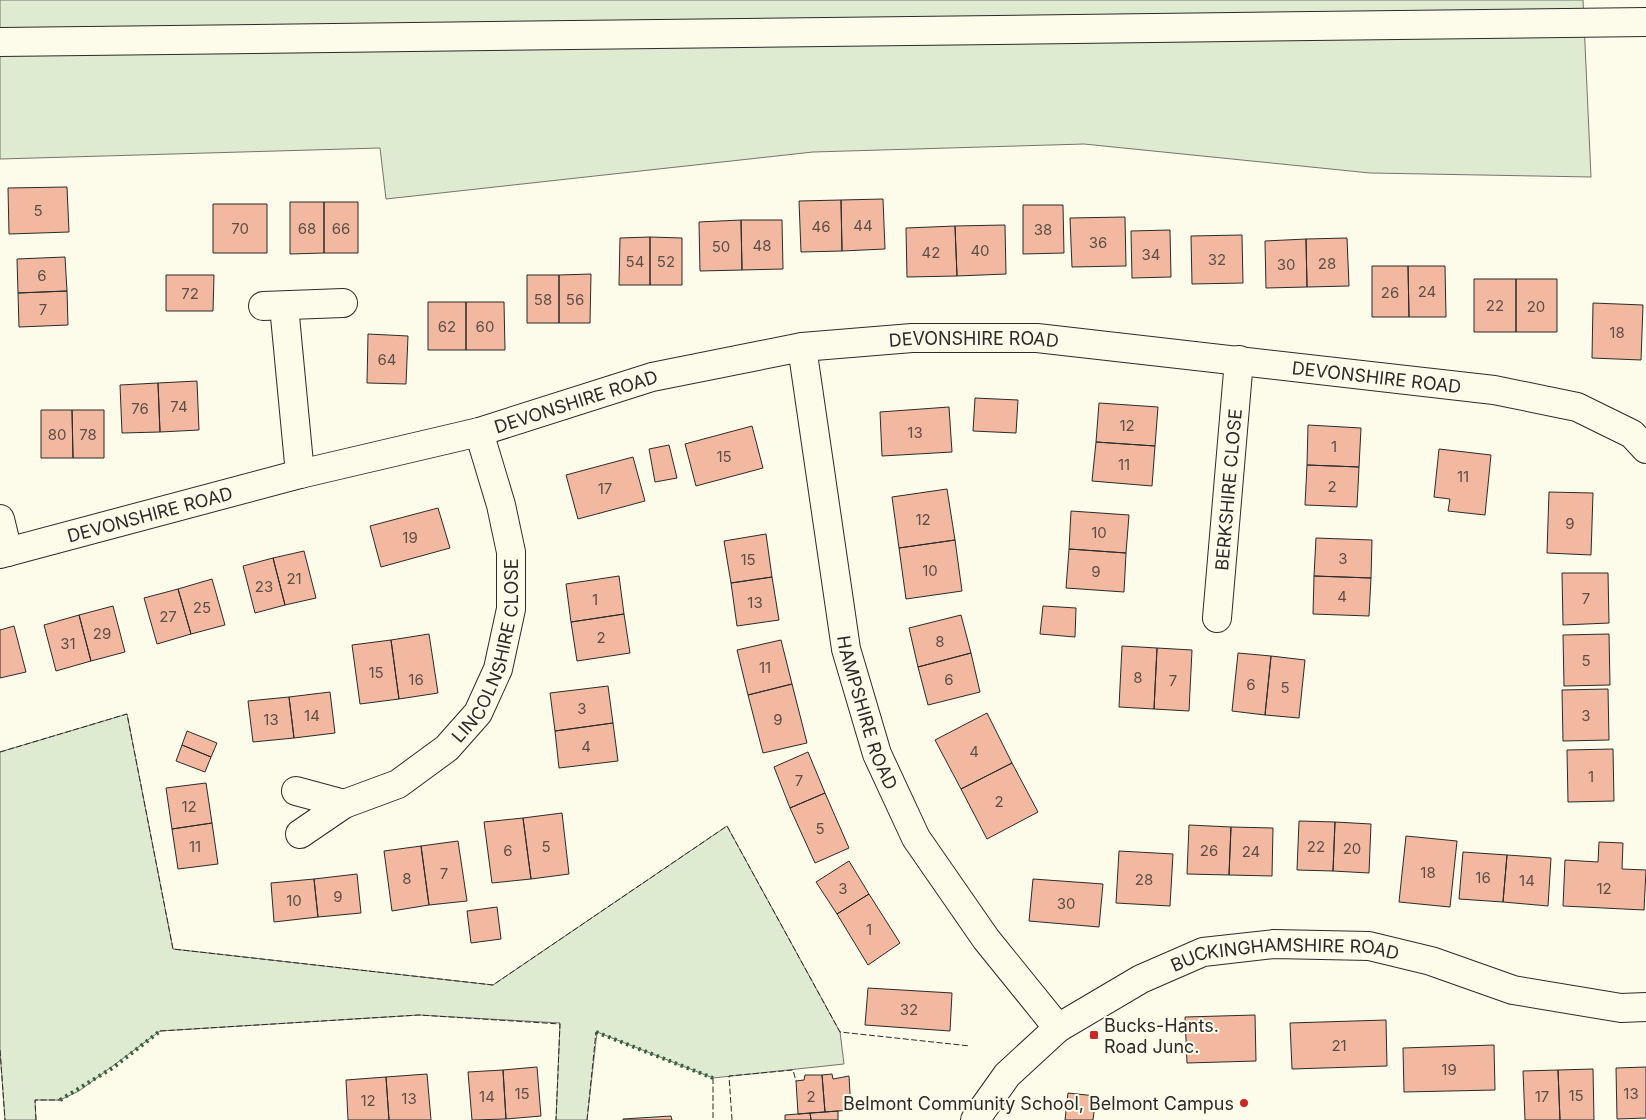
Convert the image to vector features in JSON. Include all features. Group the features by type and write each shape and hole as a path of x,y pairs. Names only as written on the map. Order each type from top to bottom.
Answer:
{"main road":[{"path":"0,42 1646,22"},
{"path":"300,474 274,306 343,303"},
{"name":"DEVONSHIRE ROAD","path":"4,553 300,474 479,432 652,377 802,348 912,338 1036,338 1494,390 1577,407 1632,434 1646,449"},
{"name":"HAMPSHIRE ROAD","path":"802,348 846,649 877,754 916,838 986,939 1058,1028"},
{"name":"BERKSHIRE CLOSE","path":"1217,618 1239,360"},
{"name":"LINCOLNSHIRE CLOSE","path":"300,834 344,804 398,784 448,748 478,713 498,669 511,609 510,552 501,506 479,432"},
{"path":"0,519 4,553"},
{"path":"296,791 344,804"},
{"name":"BUCKINGHAMSHIRE ROAD","path":"975,1120 1007,1075 1058,1028 1141,979 1204,952 1274,944 1369,946 1430,961 1513,990 1621,1008 1646,1007"}],"green space":[{"path":"0,0 1583,0 1591,177 1370,173 1084,144 813,152 386,199 380,148 0,159"},
{"path":"127,714 173,949 493,985 727,826 840,1032 844,1064 713,1078 597,1032 587,1120 556,1120 560,1023 419,1015 160,1031 79,1091 60,1100 35,1100 36,1120 5,1120 0,1050 0,752"}],"building":[{"path":"67,187 69,232 9,234 8,188"},
{"path":"883,199 885,249 842,251 841,200"},
{"path":"841,200 842,251 801,252 799,201"},
{"path":"290,202 324,202 324,253 290,254"},
{"path":"324,202 358,202 358,253 324,253"},
{"path":"213,204 267,204 267,253 213,253"},
{"path":"1023,205 1063,205 1064,253 1023,254"},
{"path":"1125,217 1126,266 1072,267 1070,218"},
{"path":"741,220 742,270 700,271 699,222"},
{"path":"741,220 782,220 783,269 742,270"},
{"path":"1005,225 1006,274 957,276 955,226"},
{"path":"955,226 957,276 907,277 906,228"},
{"path":"1170,230 1171,277 1132,278 1131,231"},
{"path":"1242,235 1243,283 1192,284 1191,236"},
{"path":"650,237 650,285 619,285 620,238"},
{"path":"650,237 682,238 682,285 650,285"},
{"path":"1347,238 1349,286 1307,287 1306,239"},
{"path":"1306,239 1307,287 1266,288 1265,241"},
{"path":"65,257 67,291 18,293 17,259"},
{"path":"1372,266 1408,266 1409,317 1372,317"},
{"path":"1408,266 1445,266 1446,317 1409,317"},
{"path":"591,274 590,323 559,323 559,275"},
{"path":"166,275 214,275 213,311 166,311"},
{"path":"527,275 559,275 559,323 527,323"},
{"path":"1474,279 1516,279 1516,332 1474,332"},
{"path":"1516,279 1557,279 1557,332 1516,332"},
{"path":"67,291 68,325 19,327 18,293"},
{"path":"428,302 466,302 466,350 428,350"},
{"path":"466,302 504,302 505,350 466,350"},
{"path":"1593,303 1643,305 1641,360 1592,358"},
{"path":"368,334 408,336 406,384 367,383"},
{"path":"197,381 199,430 160,432 158,383"},
{"path":"158,383 160,432 122,433 120,385"},
{"path":"975,398 1018,400 1016,433 973,431"},
{"path":"1099,403 1158,407 1155,446 1096,442"},
{"path":"949,407 952,452 882,456 880,412"},
{"path":"41,410 72,410 73,458 41,458"},
{"path":"72,410 104,410 104,458 73,458"},
{"path":"1308,425 1361,428 1359,467 1307,465"},
{"path":"752,426 763,468 696,486 685,444"},
{"path":"1096,442 1155,446 1152,486 1092,481"},
{"path":"669,445 677,478 655,482 649,449"},
{"path":"1439,449 1491,455 1485,515 1448,511 1450,499 1434,497"},
{"path":"633,457 645,501 578,519 566,475"},
{"path":"1307,465 1359,467 1357,507 1305,505"},
{"path":"947,489 955,540 899,548 892,497"},
{"path":"1549,492 1593,493 1591,555 1547,553"},
{"path":"438,508 450,548 381,567 370,526"},
{"path":"1071,511 1129,515 1126,553 1069,549"},
{"path":"766,534 772,577 731,583 724,541"},
{"path":"1316,538 1372,540 1371,578 1314,576"},
{"path":"955,540 962,591 906,599 899,548"},
{"path":"1069,549 1126,553 1124,592 1066,588"},
{"path":"304,551 316,598 285,605 273,558"},
{"path":"273,558 285,605 255,613 243,566"},
{"path":"1562,573 1608,573 1609,623 1563,625"},
{"path":"619,576 624,614 571,622 566,584"},
{"path":"1314,576 1371,578 1369,616 1313,614"},
{"path":"772,577 779,620 737,626 731,583"},
{"path":"212,579 225,625 191,634 178,589"},
{"path":"178,589 191,634 157,644 144,598"},
{"path":"113,606 125,652 91,661 79,615"},
{"path":"1043,606 1076,608 1075,637 1040,634"},
{"path":"624,614 630,653 577,661 571,622"},
{"path":"79,615 91,661 56,671 44,625"},
{"path":"961,615 971,653 918,667 909,628"},
{"path":"14,626 26,672 0,678 0,630"},
{"path":"429,634 438,693 399,699 391,640"},
{"path":"1609,634 1610,685 1564,686 1563,635"},
{"path":"391,640 399,699 360,704 352,645"},
{"path":"781,640 792,684 748,695 737,650"},
{"path":"1122,646 1157,648 1154,709 1119,707"},
{"path":"1157,648 1192,650 1189,711 1154,709"},
{"path":"971,653 980,692 928,705 918,667"},
{"path":"1238,653 1271,656 1265,715 1232,711"},
{"path":"1271,656 1305,660 1299,718 1265,715"},
{"path":"792,684 807,743 763,753 748,695"},
{"path":"608,686 613,723 555,731 550,693"},
{"path":"1608,689 1609,740 1563,741 1562,690"},
{"path":"330,692 335,733 294,738 289,697"},
{"path":"289,697 294,738 253,742 248,701"},
{"path":"987,713 1012,763 961,789 935,740"},
{"path":"613,723 618,761 559,768 555,731"},
{"path":"187,731 217,743 211,757 182,745"},
{"path":"182,745 211,757 205,772 176,761"},
{"path":"1613,749 1614,801 1568,802 1567,750"},
{"path":"808,752 825,793 790,808 774,767"},
{"path":"1012,763 1038,812 987,839 961,789"},
{"path":"206,783 212,823 172,829 166,788"},
{"path":"825,793 849,848 815,863 790,808"},
{"path":"562,813 569,874 531,879 523,818"},
{"path":"523,818 531,879 492,883 484,822"},
{"path":"1299,821 1335,822 1333,871 1297,870"},
{"path":"1335,822 1371,824 1369,873 1333,871"},
{"path":"212,823 218,864 178,869 172,829"},
{"path":"1189,825 1231,827 1229,875 1187,874"},
{"path":"1231,827 1273,828 1272,876 1229,875"},
{"path":"1406,836 1457,841 1450,907 1399,902"},
{"path":"458,841 467,901 429,905 421,846"},
{"path":"1599,842 1623,843 1622,869 1646,870 1644,910 1563,906 1565,860 1598,862"},
{"path":"421,846 429,905 392,911 384,851"},
{"path":"1119,851 1173,854 1170,906 1116,903"},
{"path":"1463,852 1507,855 1503,902 1459,899"},
{"path":"1507,855 1551,858 1548,906 1503,902"},
{"path":"849,861 869,894 837,914 816,882"},
{"path":"357,874 361,913 318,917 314,879"},
{"path":"314,879 318,917 274,922 271,883"},
{"path":"1033,879 1103,884 1099,927 1029,921"},
{"path":"869,894 900,943 868,965 837,914"},
{"path":"497,907 501,939 471,943 467,911"},
{"path":"868,988 952,993 950,1031 865,1025"},
{"path":"1255,1015 1256,1061 1187,1063 1185,1017"},
{"path":"1386,1020 1387,1066 1292,1069 1290,1023"},
{"path":"1494,1045 1495,1090 1404,1092 1403,1048"},
{"path":"537,1067 541,1116 506,1119 503,1070"},
{"path":"1646,1067 1646,1118 1617,1119 1616,1068"},
{"path":"1593,1069 1594,1120 1560,1120 1558,1070"},
{"path":"503,1070 506,1119 472,1120 468,1072"},
{"path":"1558,1070 1560,1120 1525,1120 1523,1071"},
{"path":"427,1074 431,1120 389,1120 386,1077"},
{"path":"832,1074 833,1079 849,1076 851,1110 825,1112 822,1075"},
{"path":"805,1075 822,1075 825,1112 798,1114 796,1081 804,1080"},
{"path":"386,1077 389,1120 348,1120 346,1080"},
{"path":"1068,1093 1096,1096 1093,1120 1065,1120"},
{"path":"838,1111 838,1120 811,1120 810,1113"},
{"path":"810,1113 811,1120 785,1120 785,1115"},
{"path":"671,1116 672,1120 623,1120 623,1119"}],"hedge":[{"path":"60,1100 114,1067 160,1031"},
{"path":"596,1032 713,1078"}],"fence":[{"path":"0,752 127,714 173,949 493,985 727,826 840,1032 970,1046"},
{"path":"160,1031 419,1015 560,1024 556,1120"},
{"path":"587,1120 596,1032"},
{"path":"0,1050 5,1120"},
{"path":"732,1120 729,1076 793,1070 796,1081"},
{"path":"713,1078 713,1120"},
{"path":"36,1120 35,1100 60,1100"}],"place":[{"name":"Bucks-Hants. Road Junc.","path":"1094,1035"},
{"name":"Belmont Community School, Belmont Campus","path":"1244,1103"}]}
